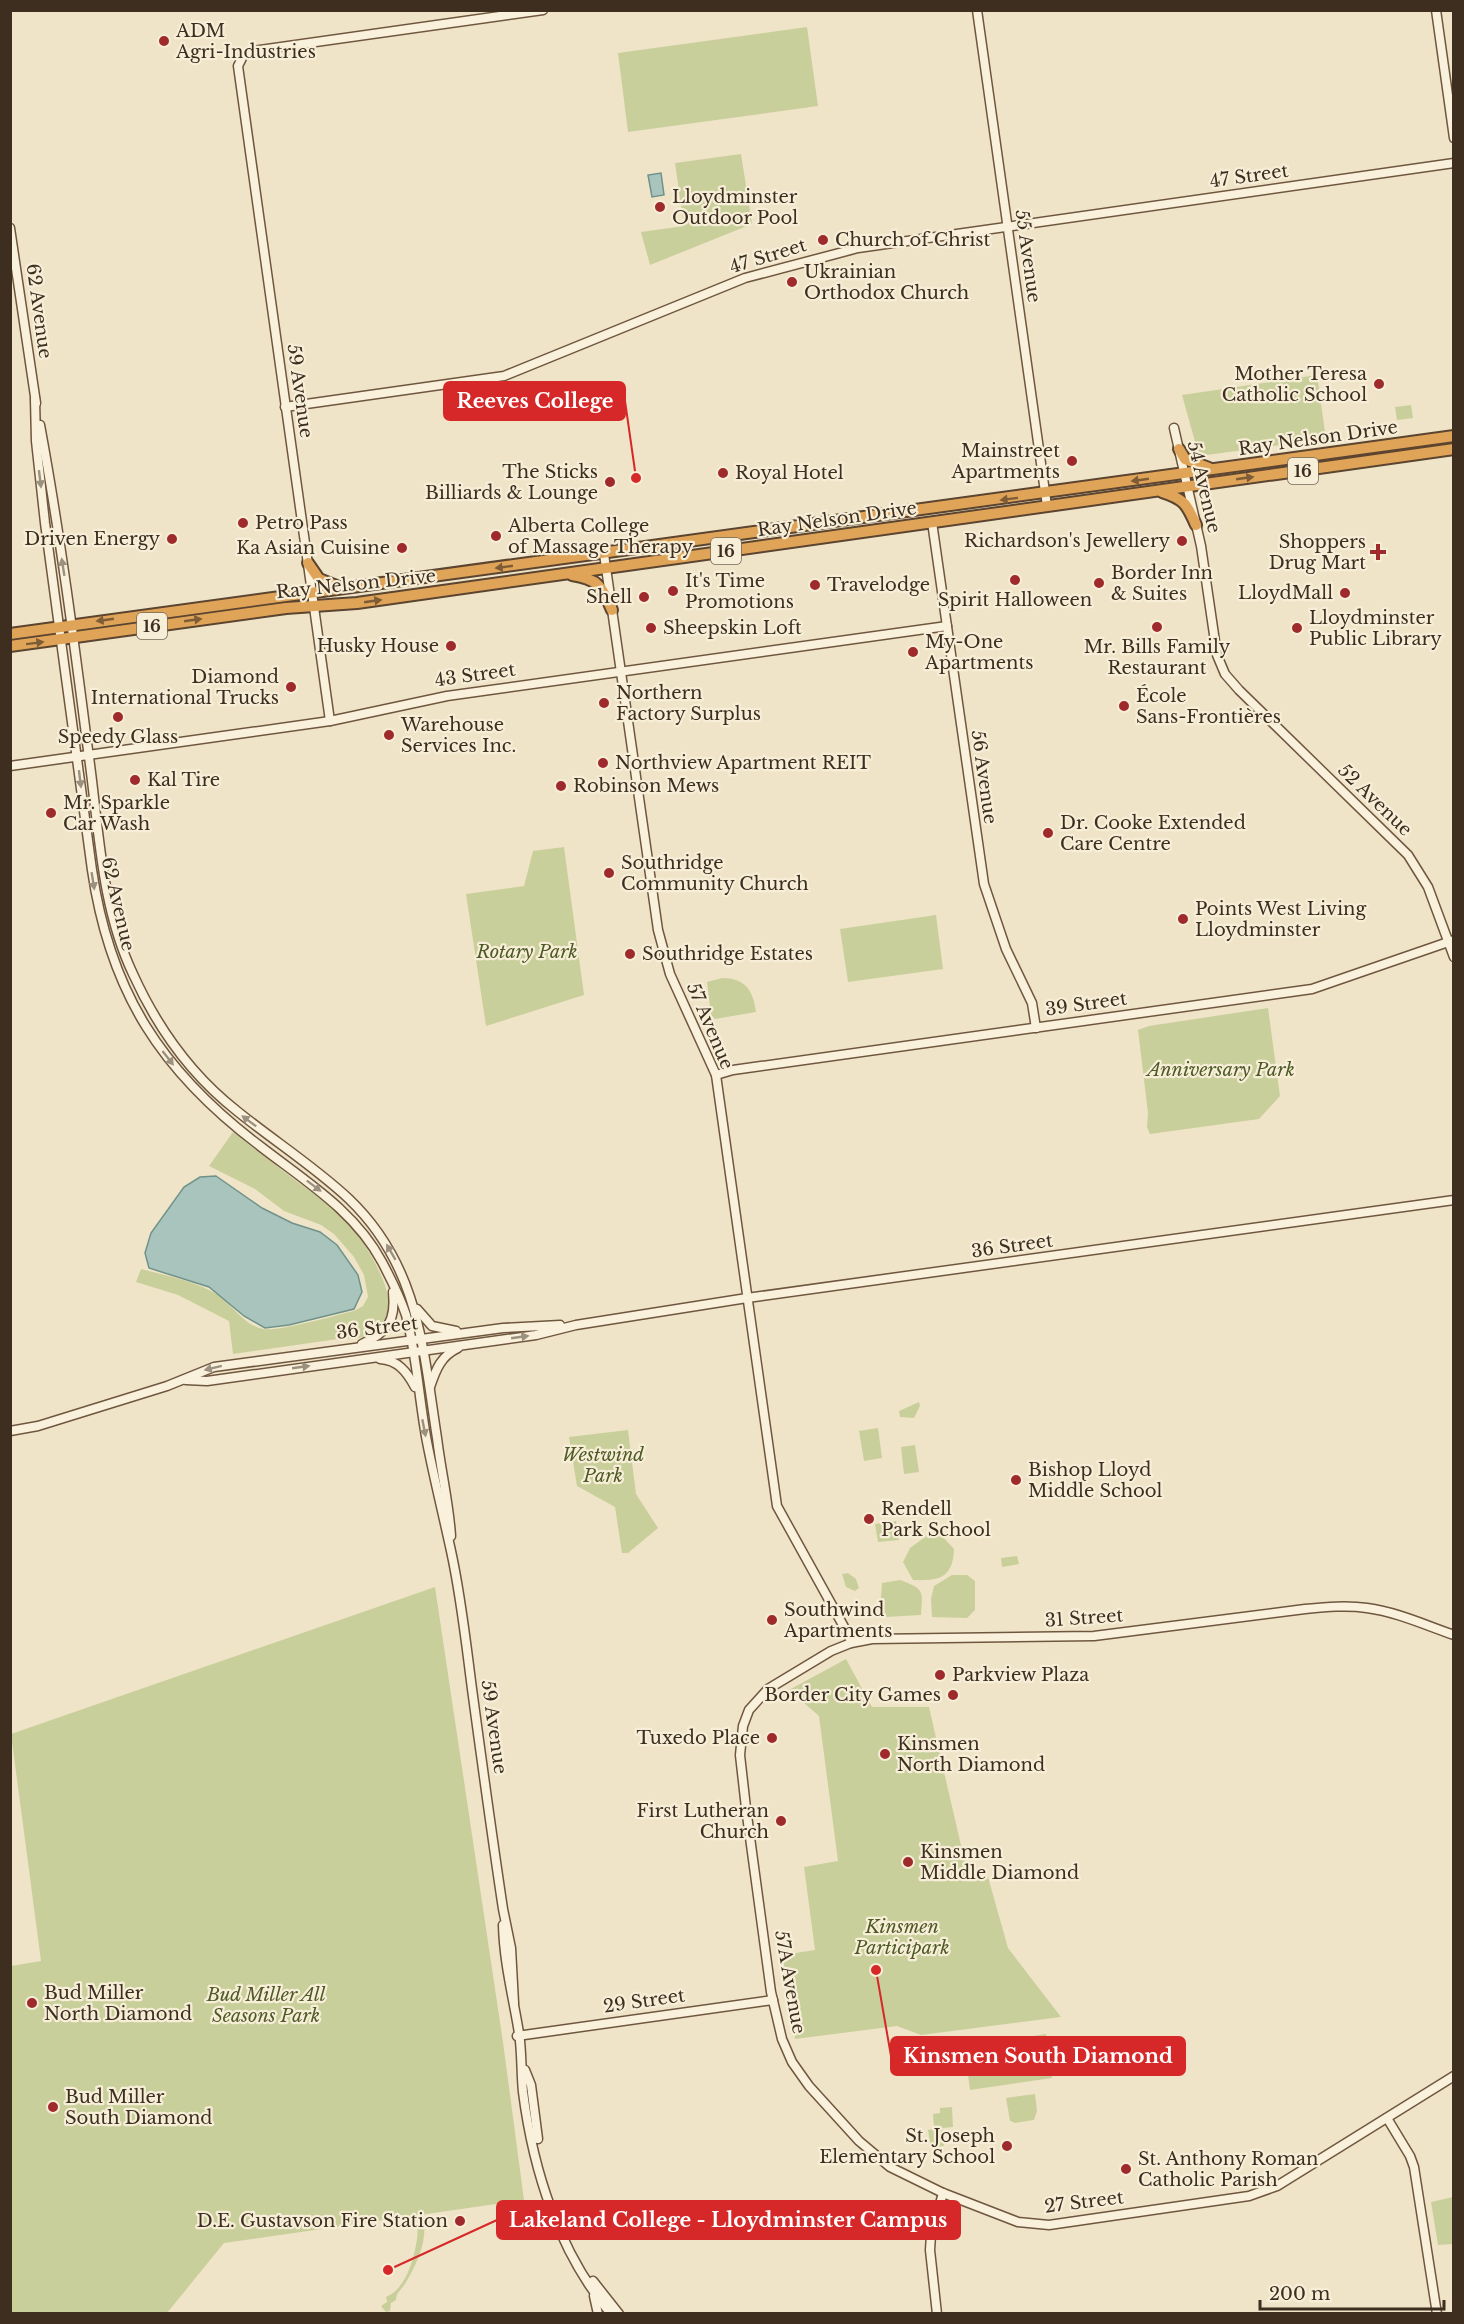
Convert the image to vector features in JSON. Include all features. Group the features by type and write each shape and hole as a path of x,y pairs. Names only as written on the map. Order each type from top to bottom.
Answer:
{"highway":[{"name":"Ray Nelson Drive","path":"10,634 1045,494 1452,436"},
{"path":"1179,449 1190,463 1212,469"},
{"name":"Ray Nelson Drive","path":"10,646 231,615 315,605 357,603 1454,449"},
{"path":"1404,464 1419,454"},
{"path":"1156,490 1182,500 1190,510 1196,525"},
{"path":"308,562 315,575 323,583 348,589"},
{"path":"563,574 588,578 596,583 606,594 612,610"}],"street":[{"name":"59 Avenue","path":"330,721 238,66 243,56 252,51 543,10"},
{"name":"55 Avenue","path":"977,10 1047,506"},
{"path":"1436,10 1454,138"},
{"name":"47 Street","path":"285,407 504,376 762,273 858,248 1454,163"},
{"name":"62 Avenue","path":"10,228 73,638 97,830 114,922 130,969 149,1007 180,1053 216,1094 334,1186 367,1218 393,1254 405,1278 422,1339"},
{"name":"62 Avenue","path":"35,399 38,467 92,870 101,921 116,968 142,1020 171,1062 203,1097 258,1144 322,1192 351,1219 374,1248 392,1282 402,1305 412,1341"},
{"name":"54 Avenue","path":"1174,428 1196,525 1217,655 1225,674 1239,690"},
{"name":"56 Avenue","path":"932,522 984,884 1006,949 1032,1003 1036,1028"},
{"name":"57 Avenue","path":"604,554 658,930 670,974 716,1075 776,1500 779,1513 851,1642"},
{"name":"43 Street","path":"10,766 330,721 423,700 620,670 947,626"},
{"name":"52 Avenue","path":"1239,690 1408,855 1428,887 1451,941 1454,957"},
{"name":"39 Street","path":"716,1075 733,1070 1312,989 1451,941"},
{"name":"36 Street","path":"186,1380 207,1381 536,1335 576,1325 747,1298 1454,1200"},
{"path":"342,1350 382,1335 389,1325 395,1306 392,1282"},
{"path":"414,1305 432,1326 444,1330 471,1333"},
{"name":"36 Street","path":"10,1431 38,1426 186,1380 214,1367 503,1328 576,1325"},
{"name":"59 Avenue","path":"422,1339 503,1910 518,2036 527,2085"},
{"name":"59 Avenue","path":"412,1341 418,1394 451,1549"},
{"path":"429,1389 435,1370 442,1358 464,1345"},
{"path":"365,1358 388,1359 396,1363 411,1378 418,1394"},
{"name":"31 Street","path":"742,1726 749,1710 768,1689 808,1664 851,1642 884,1638 993,1639 1094,1636 1305,1608 1340,1606 1367,1607 1397,1614 1454,1635"},
{"name":"57A Avenue","path":"742,1726 741,1765 773,2000 782,2039 792,2062 808,2086 873,2155 890,2167 943,2193"},
{"name":"29 Street","path":"518,2036 773,2000"},
{"name":"27 Street","path":"943,2193 1025,2224 1049,2225 1249,2196 1277,2186 1454,2076"},
{"path":"527,2085 535,2150 547,2198 561,2233 595,2299 598,2313"},
{"path":"527,2085 541,2158 556,2212 586,2271 619,2313"},
{"path":"1387,2118 1410,2156 1414,2167 1437,2313"},
{"path":"937,2313 930,2250 933,2228 943,2193"},
{"path":"581,2272 610,2313"}],"green space":[{"path":"807,27 818,106 628,132 618,53"},
{"path":"741,154 752,224 650,265 641,232 684,226 675,163"},
{"path":"1317,375 1326,439 1199,456 1182,395"},
{"path":"1411,405 1413,418 1397,420 1395,407"},
{"name":"Rotary Park","path":"564,847 584,995 486,1026 466,894 524,886 533,851"},
{"path":"936,915 943,969 848,982 840,929"},
{"path":"722,978 737,980 746,987 753,997 756,1012 715,1019 711,1015 707,982"},
{"name":"Anniversary Park","path":"1268,1008 1280,1096 1259,1119 1150,1134 1147,1127 1148,1113 1138,1030 1149,1026"},
{"path":"233,1132 331,1207 359,1238 380,1273 388,1299 385,1319 374,1332 360,1338 345,1338 233,1354 229,1321 178,1295 136,1282 141,1269 194,1284 218,1295 242,1318 263,1329 308,1323 354,1311 363,1306 368,1297 364,1275 354,1257 334,1234 321,1225 284,1211 255,1189 209,1166"},
{"path":"919,1402 920,1406 914,1418 900,1417 899,1411"},
{"path":"878,1428 882,1458 864,1461 859,1431"},
{"name":"Westwind Park","path":"628,1430 636,1494 658,1528 628,1553 622,1553 615,1507 577,1486 569,1437"},
{"path":"915,1445 919,1472 904,1474 901,1447"},
{"path":"896,1521 899,1540 878,1542 875,1524"},
{"path":"932,1532 942,1536 954,1549 951,1566 943,1576 930,1580 913,1580 903,1562 910,1548"},
{"path":"1017,1556 1019,1564 1002,1567 1001,1558"},
{"path":"848,1573 856,1579 859,1588 855,1591 846,1587 842,1574"},
{"path":"952,1575 967,1575 975,1581 975,1610 967,1618 932,1617 931,1599 934,1586"},
{"path":"900,1580 918,1588 922,1595 921,1615 886,1617 880,1610 882,1583"},
{"name":"Bud Miller All Seasons Park","path":"435,1587 503,2042 524,2200 224,2243 167,2313 11,2313 11,1966 41,1961 11,1734"},
{"name":"Kinsmen Participark","path":"846,1659 872,1707 929,1707 969,1880 988,1877 1008,1948 1061,2017 921,2035 897,2026 795,2039 782,1955 815,1950 804,1867 838,1861 819,1716 789,1690"},
{"path":"1046,2034 1052,2078 970,2090 964,2046"},
{"path":"1035,2094 1037,2111 1034,2120 1015,2123 1010,2121 1006,2098"},
{"path":"952,2107 953,2127 942,2128 944,2146 931,2148 928,2130 939,2128 934,2128 933,2114 940,2113 940,2108"},
{"path":"1453,2197 1453,2244 1438,2245 1431,2202"},
{"path":"422,2216 423,2242 417,2260 396,2300 391,2303 390,2311 386,2312 381,2306 387,2302 386,2297 399,2287 408,2272 416,2247 418,2224"}],"water":[{"path":"661,173 664,195 652,197 648,175"},
{"path":"216,1176 262,1208 292,1223 320,1232 337,1245 358,1275 362,1292 354,1309 289,1325 265,1328 244,1316 209,1287 149,1268 145,1253 151,1233 184,1187 200,1177"}],"place":[{"name":"ADM Agri-Industries","path":"164,41"},
{"name":"Lloydminster Outdoor Pool","path":"660,207"},
{"name":"Church of Christ","path":"823,240"},
{"name":"Ukrainian Orthodox Church","path":"792,282"},
{"name":"Mother Teresa Catholic School","path":"1379,384"},
{"name":"Mainstreet Apartments","path":"1072,461"},
{"name":"Royal Hotel","path":"723,473"},
{"name":"Reeves College","path":"636,478"},
{"name":"The Sticks Billiards & Lounge","path":"610,482"},
{"name":"Petro Pass","path":"243,523"},
{"name":"Alberta College of Massage Therapy","path":"496,536"},
{"name":"Driven Energy","path":"172,539"},
{"name":"Richardson's Jewellery","path":"1182,541"},
{"name":"Ka Asian Cuisine","path":"402,548"},
{"name":"Shoppers Drug Mart","path":"1378,552"},
{"name":"Spirit Halloween","path":"1015,580"},
{"name":"Border Inn & Suites","path":"1099,583"},
{"name":"Travelodge","path":"815,585"},
{"name":"It's Time Promotions","path":"673,591"},
{"name":"LloydMall","path":"1345,593"},
{"name":"Shell","path":"644,597"},
{"name":"Mr. Bills Family Restaurant","path":"1157,627"},
{"name":"Sheepskin Loft","path":"651,628"},
{"name":"Lloydminster Public Library","path":"1297,628"},
{"name":"Husky House","path":"451,646"},
{"name":"My-One Apartments","path":"913,652"},
{"name":"Diamond International Trucks","path":"291,687"},
{"name":"Northern Factory Surplus","path":"604,703"},
{"name":"École Sans-Frontières","path":"1124,706"},
{"name":"Speedy Glass","path":"118,717"},
{"name":"Warehouse Services Inc.","path":"389,735"},
{"name":"Northview Apartment REIT","path":"603,763"},
{"name":"Kal Tire","path":"135,780"},
{"name":"Robinson Mews","path":"561,786"},
{"name":"Mr. Sparkle Car Wash","path":"51,813"},
{"name":"Dr. Cooke Extended Care Centre","path":"1048,833"},
{"name":"Southridge Community Church","path":"609,873"},
{"name":"Points West Living Lloydminster","path":"1183,919"},
{"name":"Southridge Estates","path":"630,954"},
{"name":"Bishop Lloyd Middle School","path":"1016,1480"},
{"name":"Rendell Park School","path":"869,1519"},
{"name":"Southwind Apartments","path":"772,1620"},
{"name":"Parkview Plaza","path":"940,1675"},
{"name":"Border City Games","path":"953,1695"},
{"name":"Tuxedo Place","path":"772,1738"},
{"name":"Kinsmen North Diamond","path":"885,1754"},
{"name":"First Lutheran Church","path":"781,1821"},
{"name":"Kinsmen Middle Diamond","path":"908,1862"},
{"name":"Kinsmen South Diamond","path":"876,1970"},
{"name":"Bud Miller North Diamond","path":"32,2003"},
{"name":"Bud Miller South Diamond","path":"53,2107"},
{"name":"St. Joseph Elementary School","path":"1007,2146"},
{"name":"St. Anthony Roman Catholic Parish","path":"1126,2169"},
{"name":"D.E. Gustavson Fire Station","path":"460,2221"},
{"name":"Lakeland College - Lloydminster Campus","path":"388,2270"}]}
